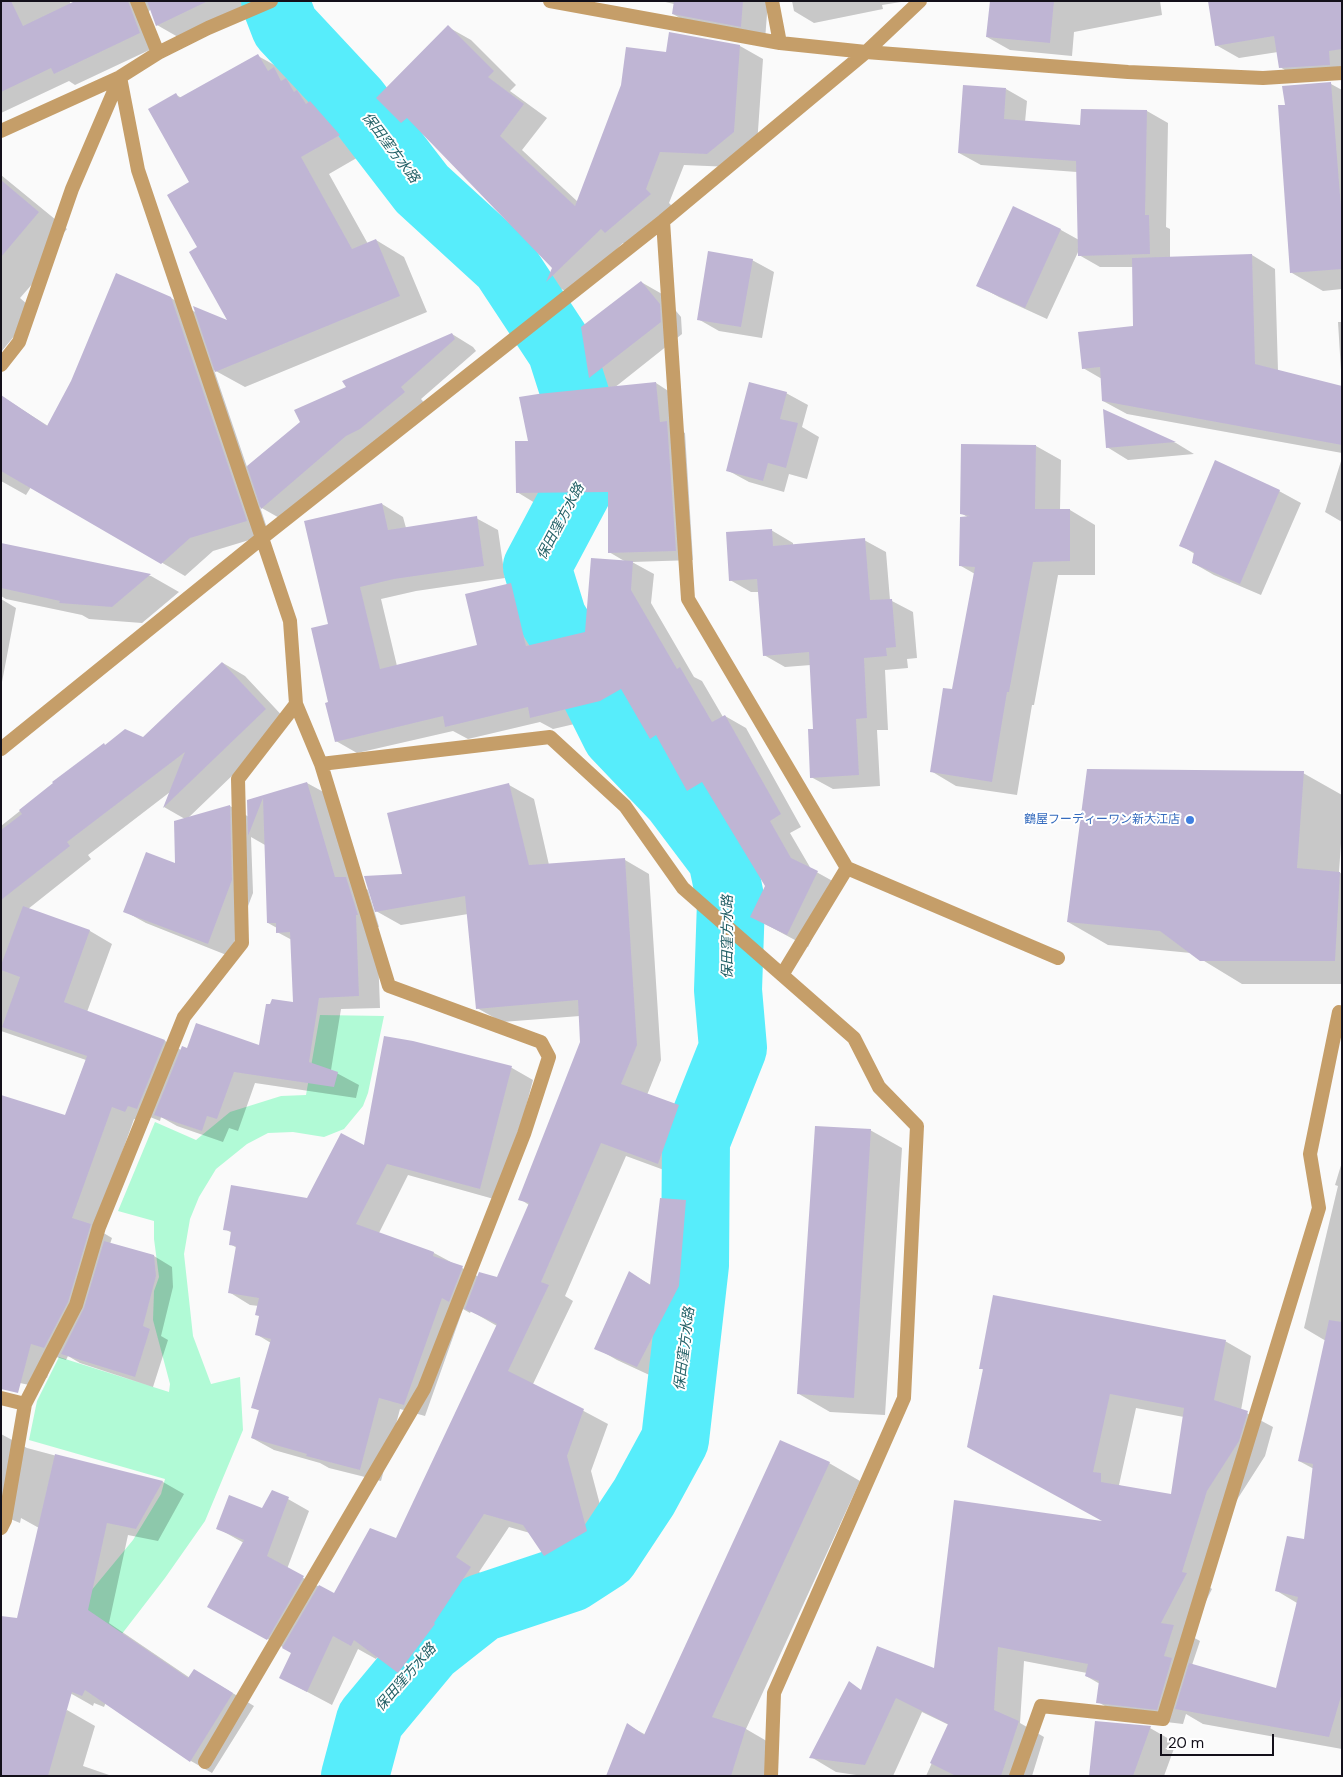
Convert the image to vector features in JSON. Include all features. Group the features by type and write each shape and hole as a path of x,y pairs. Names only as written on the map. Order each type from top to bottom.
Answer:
{"street":[{"path":"137,1 158,53"},
{"path":"1,131 120,77 158,53 208,28 270,1"},
{"path":"550,1 780,43 866,52 1128,72 1263,78 1342,73"},
{"path":"772,1 780,43"},
{"path":"1,749 262,538 663,221 866,52 920,1"},
{"path":"1,365 20,342 72,189 120,77"},
{"path":"120,77 138,170 290,621 296,704 321,764 389,986 540,1042 549,1057 524,1134 424,1389 205,1762"},
{"path":"663,221 688,599 847,868 1058,958"},
{"path":"2,1522 25,1404 76,1305 99,1227 184,1017 242,943 238,780 296,704"},
{"path":"321,764 550,737 625,806 683,888 854,1038 879,1087 917,1126 904,1398 774,1693 771,1776"},
{"path":"782,976 847,868"},
{"path":"1016,1776 1040,1706 1163,1719 1319,1208 1310,1154 1339,1012 1342,1012"},
{"path":"1,1398 25,1404"}],"green space":[{"path":"320,1015 384,1016 368,1093 363,1106 344,1129 324,1137 293,1132 268,1133 247,1144 216,1169 199,1197 190,1219 184,1254 193,1336 211,1384 240,1377 243,1430 205,1521 165,1578 118,1639 76,1609 133,1540 161,1494 165,1479 29,1440 37,1401 59,1357 169,1392 170,1384 153,1320 154,1291 159,1277 154,1239 154,1221 118,1211 155,1122 196,1140 230,1112 281,1096 306,1095"}],"building":[{"path":"1,1 11,1 23,26 75,1 128,1 140,33 54,74 51,68 1,92"},
{"path":"147,1 208,1 156,26"},
{"path":"674,1 743,1 741,27 672,14"},
{"path":"990,1 1054,1 1050,43 986,37"},
{"path":"1208,1 1342,1 1342,49 1329,51 1330,65 1279,68 1274,36 1215,46"},
{"path":"448,25 494,71 488,77 524,104 500,136 575,206 621,85 626,47 666,52 669,32 740,45 734,132 707,154 660,152 646,189 651,194 605,233 601,229 546,282 552,268 407,118 401,123 376,98"},
{"path":"258,54 268,71 274,67 281,81 286,78 294,92 297,90 306,104 310,101 340,135 301,157 352,249 376,239 400,296 215,372 193,306 227,320 189,252 197,247 167,195 189,182 148,109 176,93 179,98"},
{"path":"1331,82 1342,220 1342,269 1290,273 1278,105 1285,105 1282,86"},
{"path":"963,85 1006,88 1004,119 1080,125 1081,109 1147,110 1145,215 1149,215 1150,254 1078,256 1076,161 958,153"},
{"path":"1,180 39,212 1,257"},
{"path":"1013,206 1061,229 1025,308 976,286"},
{"path":"708,251 753,259 741,327 697,320"},
{"path":"1252,254 1255,364 1342,386 1342,445 1102,401 1100,367 1082,369 1078,332 1133,326 1132,258"},
{"path":"116,273 171,297 247,521 190,538 161,564 1,471 1,395 47,426 71,381"},
{"path":"641,281 660,304 661,322 589,378 581,327"},
{"path":"452,333 455,339 401,387 405,392 360,429 346,436 261,509 247,466 300,422 294,410 346,387 342,381"},
{"path":"656,382 660,422 667,421 676,551 608,553 608,492 516,493 515,441 528,441 519,397"},
{"path":"749,382 787,392 780,419 798,423 786,468 768,463 763,481 726,471"},
{"path":"1103,409 1176,442 1106,448"},
{"path":"961,444 1036,445 1035,509 1070,509 1070,561 1033,562 1009,692 1007,692 992,782 930,772 943,688 952,689 975,567 959,566 960,517 970,516 960,514"},
{"path":"1215,460 1280,490 1240,584 1192,563 1194,552 1179,546"},
{"path":"382,503 388,530 477,516 484,566 394,579 360,587 380,669 477,645 465,594 511,583 526,646 585,632 591,558 633,561 631,590 677,669 680,667 712,722 725,715 781,814 770,821 791,858 818,871 787,935 750,917 765,886 702,782 687,791 656,735 650,739 621,689 600,701 530,718 528,707 445,727 443,716 335,742 325,703 328,702 311,628 328,624 304,521"},
{"path":"772,529 773,546 865,538 870,600 892,599 896,647 886,648 887,656 864,658 867,718 856,719 859,775 810,778 808,729 813,729 809,652 763,656 757,579 729,581 726,532"},
{"path":"1,543 151,574 112,607 59,603 60,601 1,588"},
{"path":"222,662 266,709 163,808 185,752 67,842 70,846 1,900 1,830 22,814 19,810 52,782 125,729 143,737"},
{"name":"鶴屋フーディーワン新大江店","path":"1087,769 1304,771 1297,868 1340,872 1335,961 1200,961 1160,931 1067,922"},
{"path":"307,782 335,877 346,877 358,915 356,915 359,996 319,998 309,1062 338,1072 334,1087 234,1072 217,1119 207,1116 202,1131 154,1115 182,1046 187,1048 196,1023 259,1045 266,1004 270,1004 272,999 293,1002 290,932 276,933 276,923 267,923 263,798 248,836 247,800"},
{"path":"509,783 529,865 625,858 637,1045 621,1084 679,1105 658,1164 601,1143 541,1282 549,1285 508,1371 584,1409 567,1456 587,1531 544,1556 523,1525 484,1514 456,1557 471,1567 435,1624 398,1673 354,1640 351,1646 333,1636 307,1692 279,1678 291,1653 282,1648 319,1585 334,1593 370,1528 396,1538 497,1324 465,1309 479,1272 497,1277 529,1203 518,1200 580,1042 578,1000 476,1009 465,896 375,912 364,876 402,874 387,813"},
{"path":"230,805 232,880 208,944 123,912 146,852 175,863 174,821"},
{"path":"23,906 90,930 64,1002 165,1040 137,1109 128,1106 125,1112 112,1107 72,1218 91,1224 68,1302 44,1348 31,1344 18,1393 1,1389 1,1095 65,1115 87,1056 2,1027 20,977 1,970 1,965"},
{"path":"384,1036 413,1041 512,1066 480,1189 387,1164 356,1224 434,1252 433,1256 463,1266 449,1302 442,1298 404,1405 379,1398 360,1470 306,1456 307,1454 251,1438 259,1410 251,1408 271,1339 255,1335 259,1316 255,1315 259,1298 228,1293 236,1246 229,1245 231,1231 223,1230 231,1185 307,1198 341,1133 364,1145"},
{"path":"815,1126 871,1129 854,1398 797,1394"},
{"path":"660,1198 686,1200 679,1286 637,1367 594,1349 629,1271 650,1285"},
{"path":"104,1241 154,1255 156,1276 143,1326 150,1329 135,1377 61,1354 84,1308"},
{"path":"993,1295 1226,1340 1214,1400 1248,1411 1239,1441 1207,1491 1182,1572 1187,1573 1161,1623 1174,1625 1164,1656 1172,1658 1157,1710 1096,1703 1099,1681 1085,1676 1088,1664 998,1647 994,1710 1019,1721 1001,1776 956,1776 930,1763 948,1724 896,1698 865,1765 809,1758 849,1681 861,1690 877,1646 934,1668 954,1500 1102,1521 967,1447 983,1369 979,1369","holes":["1110,1394 1184,1408 1171,1494 1101,1482 1101,1473 1093,1472"]},
{"path":"1329,1320 1342,1322 1342,1693 1329,1737 1175,1709 1189,1663 1276,1688 1298,1597 1275,1591 1287,1536 1304,1539 1313,1464 1298,1461"},
{"path":"780,1440 830,1462 712,1717 746,1728 731,1776 606,1776 627,1723 644,1735"},
{"path":"55,1454 163,1481 136,1529 107,1523 88,1610 188,1678 194,1669 233,1693 190,1762 85,1690 82,1696 72,1692 48,1776 1,1776 1,1616 17,1618"},
{"path":"272,1490 289,1497 267,1556 304,1576 267,1640 207,1607 244,1540 216,1529 229,1495 262,1508"},
{"path":"1095,1721 1151,1726 1133,1776 1089,1776"}],"waterway":[{"name":"保田窪方水路","path":"275,1 285,27 355,102 422,189 505,265 561,350 591,444 587,473 537,567 553,619 579,661 616,735 676,798 722,859 731,902 728,990 733,1048 696,1141 695,1265 675,1440 644,1497 605,1556 571,1578 481,1608 429,1649 370,1720 355,1776"}],"place":[{"name":"鶴屋フーディーワン新大江店","path":"1190,820"}]}
